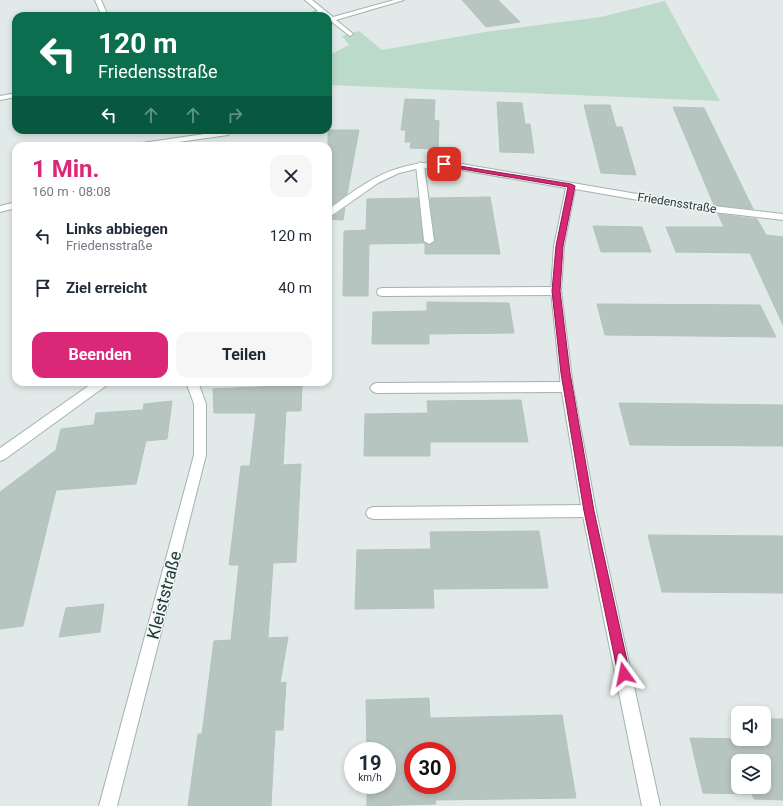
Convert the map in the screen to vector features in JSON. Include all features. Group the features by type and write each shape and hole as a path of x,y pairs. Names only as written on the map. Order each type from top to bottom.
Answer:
{"street":[{"path":"98,0 103,12"},
{"path":"308,0 323,12"},
{"path":"332,19 401,0"},
{"path":"332,19 350,34"},
{"path":"0,98 12,96"},
{"path":"159,142 217,134"},
{"name":"Friedensstraße","path":"332,212 371,183 395,172 420,166 450,165 696,207 783,217"},
{"path":"420,166 429,241"},
{"path":"571,186 559,246 556,291 567,387 589,511 651,806"},
{"path":"0,209 12,206"},
{"path":"382,292 556,291"},
{"path":"0,455 97,386"},
{"name":"Kleiststraße","path":"108,806 200,455 200,404 193,386"},
{"path":"376,388 567,387"},
{"path":"373,513 589,511"}],"green space":[{"path":"665,1 720,101 332,85 332,54 349,45 342,36 359,31 382,50 485,32 601,17"}],"building":[{"path":"462,0 498,0 520,22 486,27"},
{"path":"405,99 435,100 434,120 439,121 438,149 410,148 411,142 405,142 406,130 401,130"},
{"path":"497,102 522,103 525,124 530,124 534,153 500,152"},
{"path":"584,105 610,105 616,127 622,127 636,175 601,173"},
{"path":"673,107 704,108 753,209 714,205"},
{"path":"332,130 359,130 347,194 332,205 332,142 328,142 328,134 332,134"},
{"path":"490,197 500,254 425,254 425,243 369,244 368,296 343,296 344,231 366,230 367,199 418,198 423,241 430,245 435,241 430,198"},
{"path":"345,208 343,220 332,219 332,217"},
{"path":"718,214 757,219 766,235 783,237 783,325 750,253 676,252 666,227 724,227"},
{"path":"593,226 642,227 651,252 601,252"},
{"path":"427,302 509,303 514,333 429,334 429,344 372,344 373,312 427,311"},
{"path":"597,304 760,305 776,337 605,335"},
{"path":"302,386 301,411 286,411 283,465 301,464 296,562 273,563 268,638 288,637 280,683 286,682 283,730 275,730 271,806 188,806 198,734 202,734 214,641 231,640 239,565 229,565 241,466 250,466 256,413 214,413 213,389"},
{"path":"521,400 528,442 430,442 430,456 364,456 365,414 428,413 427,401"},
{"path":"172,401 167,439 146,441 136,484 56,490 23,626 0,629 0,492 56,450 61,429 94,425 96,413 143,410 144,404"},
{"path":"619,403 783,405 783,446 630,445"},
{"path":"539,531 548,588 433,589 434,608 355,609 357,550 431,549 430,532"},
{"path":"648,535 783,536 783,593 662,592"},
{"path":"104,604 100,632 59,637 66,608"},
{"path":"429,698 430,718 562,715 576,798 435,800 436,804 367,806 367,794 396,794 396,742 367,742 366,700"},
{"path":"771,719 783,719 783,800 754,799 752,794 771,794 771,754 731,754 731,794 703,793 690,738 731,739 731,746 771,746"}],"route":[{"path":"444,164 571,186 559,246 556,291 567,387 589,511 624,674"}]}
